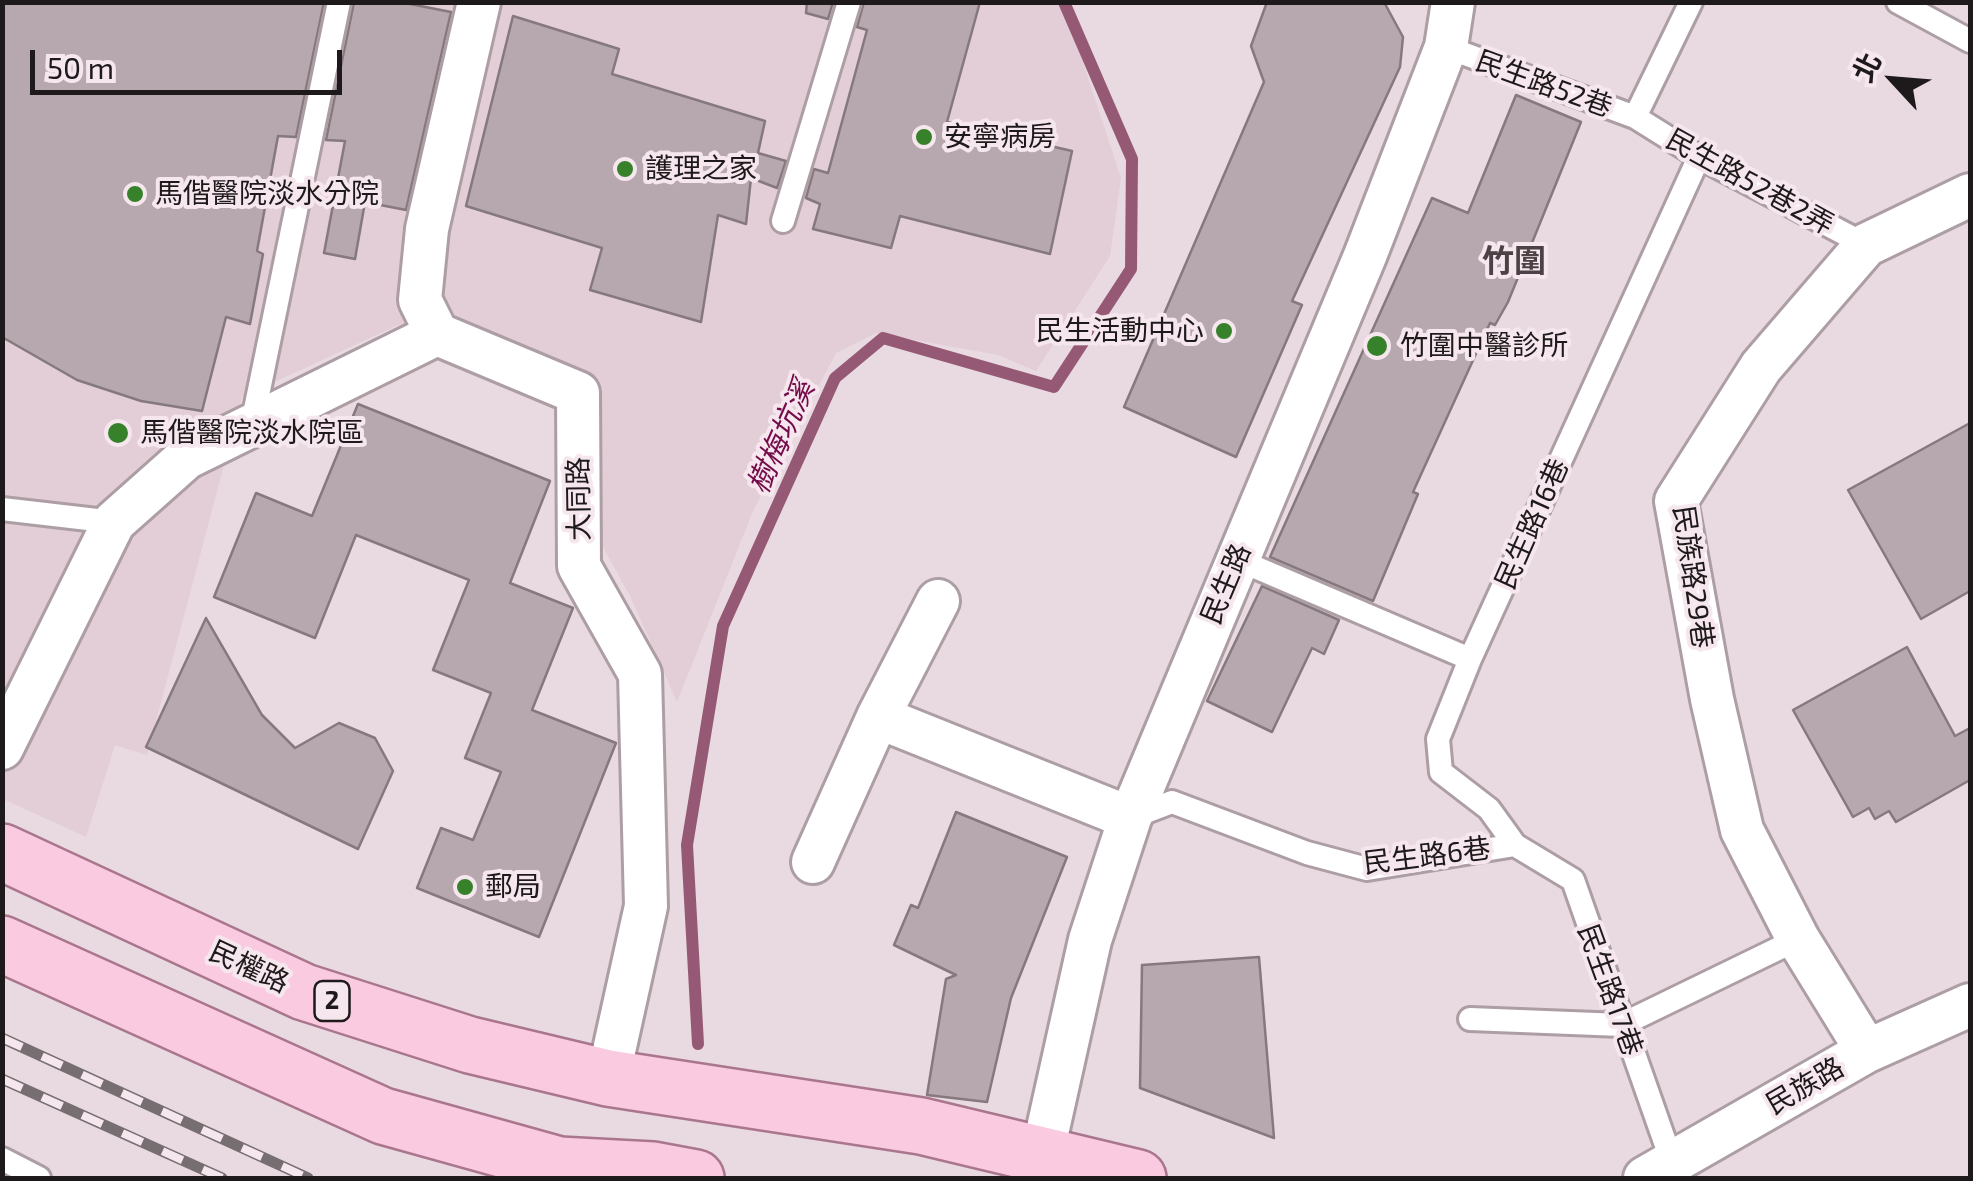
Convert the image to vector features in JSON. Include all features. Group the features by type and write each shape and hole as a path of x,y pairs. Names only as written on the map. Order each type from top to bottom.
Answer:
{"main road":[{"name":"民權路","path":"2,852 304,992 470,1045 608,1078 920,1126 1038,1168"},
{"path":"2,944 383,1116 559,1166 683,1176"},
{"name":"2","path":"1038,1168 1138,1178"}],"street":[{"path":"2,748 114,522 186,458 437,334 420,300 427,228 479,2"},
{"name":"民生路","path":"1038,1168 1090,940 1130,818 1365,256 1446,47 1453,2"},
{"name":"民族路29巷","path":"1868,1050 1798,939 1742,830 1712,699 1676,501 1761,367 1866,245 1970,195"},
{"name":"大同路","path":"437,334 578,394 580,566 640,674 646,906 608,1078"},
{"path":"813,862 878,717 938,601"},
{"path":"878,717 1130,818"},
{"name":"民族路","path":"1659,1170 1868,1050 1970,1005"}],"lane":[{"path":"252,424 339,2"},
{"path":"783,221 850,2"},
{"name":"民生路52巷","path":"1446,47 1634,117 1692,2"},
{"path":"1898,2 1970,41"},
{"name":"民生路52巷2弄","path":"1634,117 1699,157 1866,245"},
{"name":"民生路16巷","path":"1470,659 1699,157"},
{"path":"2,509 114,522"},
{"path":"1236,559 1470,659"},
{"name":"民生路6巷","path":"1130,818 1172,802 1307,854 1367,869 1515,845 1489,809 1441,772 1438,738 1470,659"},
{"name":"民生路17巷","path":"1515,845 1573,880 1621,1025 1659,1170"},
{"path":"1470,1019 1621,1025 1798,939"},
{"path":"2,1159 39,1178"}],"shaded area":[{"name":"馬偕醫院淡水院區","path":"3,3 1057,3 1071,26 1121,178 1110,256 1036,371 998,355 876,333 836,353 753,511 677,702 630,596 597,536 602,406 581,373 453,316 396,326 242,397 147,755 115,745 86,837 3,799"}],"building":[{"name":"馬偕醫院淡水分院","path":"2,2 324,2 296,137 278,136 257,251 263,254 250,324 226,317 202,411 141,401 77,380 2,337"},
{"path":"354,2 400,2 451,12 406,210 365,202 355,259 324,253 345,141 326,140"},
{"path":"807,2 833,2 828,19 806,13"},
{"name":"安寧病房","path":"864,2 980,2 947,122 1072,151 1050,254 900,216 891,248 813,229 820,204 806,198 814,169 828,173 867,30 857,27"},
{"path":"1267,2 1384,2 1403,37 1400,67 1292,301 1302,305 1236,457 1124,407 1264,82 1251,46"},
{"name":"護理之家","path":"513,16 619,49 612,74 765,121 758,153 786,161 777,188 751,178 746,224 718,215 701,322 590,290 602,248 466,206"},
{"path":"1516,95 1581,122 1508,302 1495,325 1490,323 1413,492 1418,494 1373,601 1270,557 1432,198 1468,213"},
{"path":"358,404 550,481 510,583 573,608 532,710 616,743 539,937 417,888 441,828 473,840 501,772 465,758 491,693 433,670 469,580 356,535 315,638 214,597 256,493 312,516"},
{"path":"1970,423 1970,591 1921,619 1848,490"},
{"path":"1262,586 1339,620 1324,654 1312,648 1272,732 1207,701"},
{"path":"206,618 262,715 295,748 339,723 375,738 393,771 358,849 146,747"},
{"path":"1907,647 1955,736 1970,728 1970,780 1896,822 1889,811 1875,819 1869,808 1853,817 1793,710"},
{"path":"956,812 1067,857 1011,998 987,1102 927,1095 946,979 956,975 894,945 911,905 918,908"},
{"path":"1259,957 1274,1138 1140,1088 1142,965"}],"waterway":[{"name":"樹梅坑溪","path":"698,1044 687,845 723,626 835,378 883,338 1054,387 1131,269 1132,159 1064,2"}],"railway":[{"path":"2,1038 308,1178"},
{"path":"2,1079 222,1178"}],"place":[{"name":"安寧病房","path":"924,137"},
{"name":"護理之家","path":"625,169"},
{"name":"馬偕醫院淡水分院","path":"135,194"},
{"name":"民生活動中心","path":"1224,331"},
{"name":"竹圍中醫診所","path":"1377,346"},
{"name":"馬偕醫院淡水院區","path":"118,433"},
{"name":"郵局","path":"465,887"}],"district":[{"name":"竹圍","path":"1514,261"}]}
